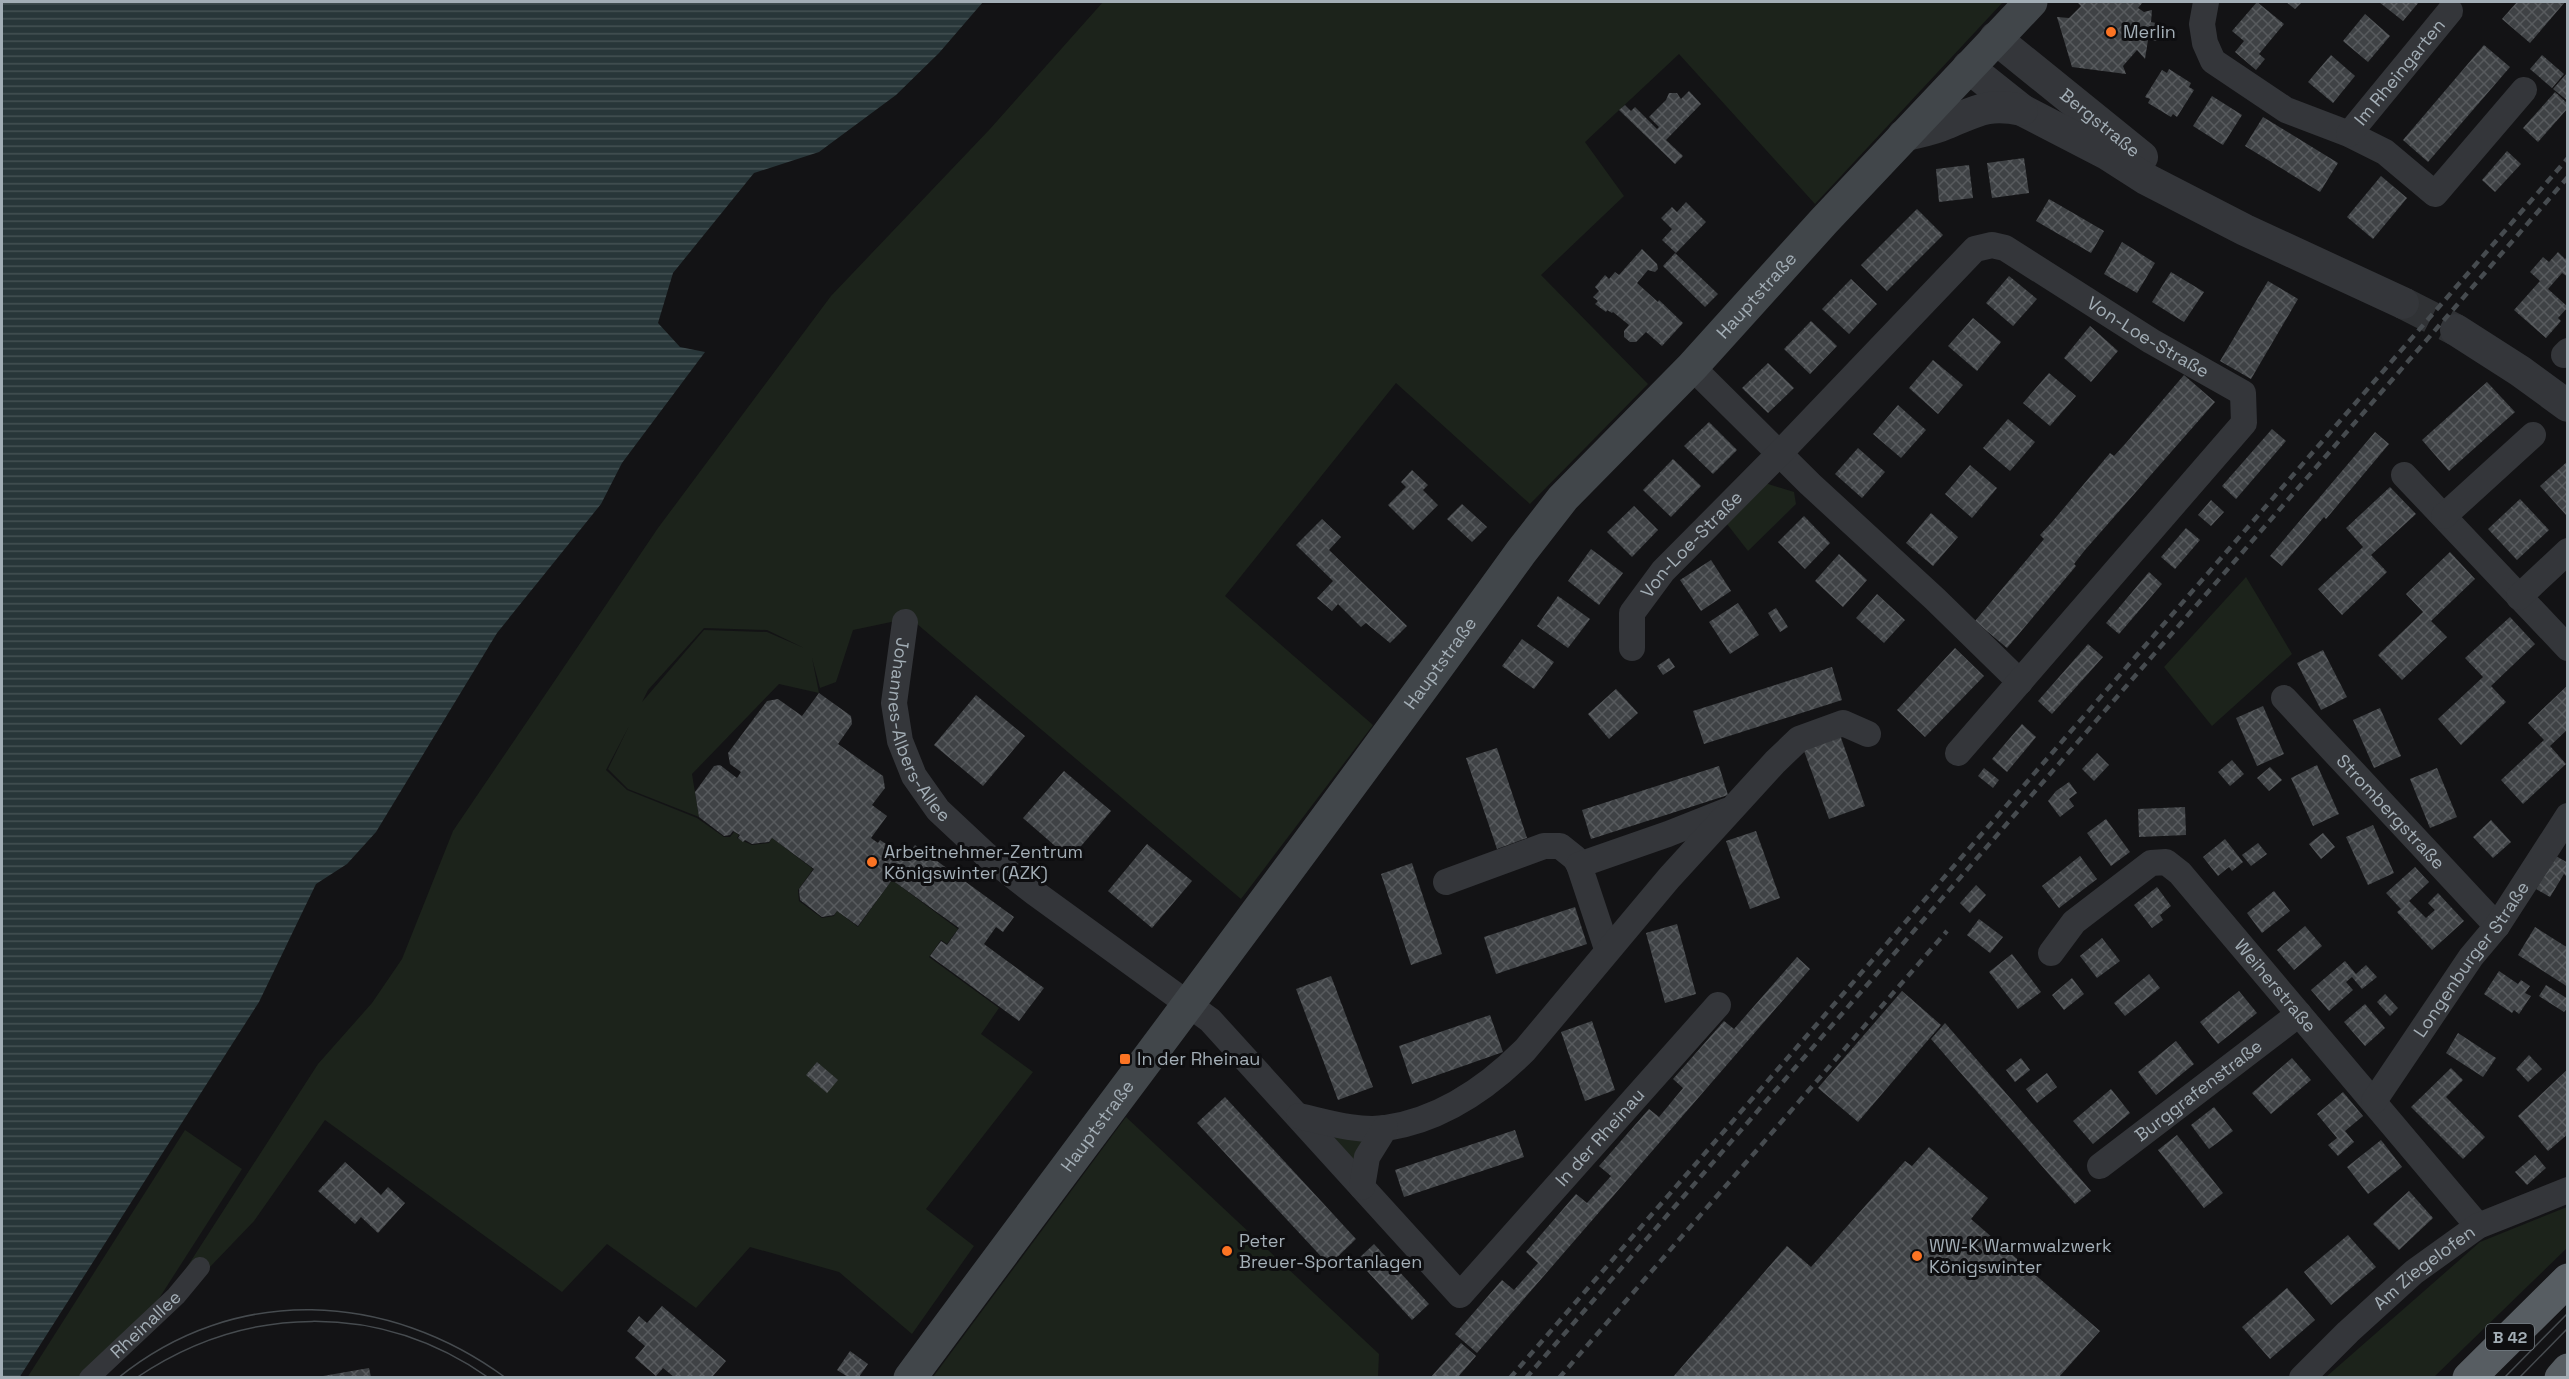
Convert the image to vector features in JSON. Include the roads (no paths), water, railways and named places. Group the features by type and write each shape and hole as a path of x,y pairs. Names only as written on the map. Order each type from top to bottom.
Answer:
{"highway":[{"name":"B 42","path":"2469,1377 2568,1280"},
{"path":"2561,1377 2568,1371"}],"main road":[{"name":"Hauptstraße","path":"910,1377 1140,1071 1188,1002 1239,937 1563,498 1692,367 1903,136 2031,2"}],"street":[{"name":"Im Rheingarten","path":"2206,2 2202,24 2205,43 2213,61 2286,110 2349,134 2385,152 2435,194 2524,90"},
{"name":"Im Rheingarten","path":"2349,134 2450,11"},
{"name":"Bergstraße","path":"1995,38 2204,207"},
{"name":"Bergstraße","path":"1968,67 2022,110 2107,154 2146,179 2246,230 2403,303"},
{"name":"Bergstraße","path":"1903,136 1943,125 1974,110 2002,107 2022,110"},
{"name":"Von-Loe-Straße","path":"1632,648 1632,613 1663,571 1779,454 1975,249 1992,245 2005,248 2151,341 2243,393 2244,423 1958,753"},
{"path":"2456,330 2520,371 2568,406"},
{"path":"1692,367 1779,454 2020,682"},
{"path":"2444,516 2533,435"},
{"path":"2404,475 2568,648"},
{"path":"2519,597 2568,551"},
{"name":"Johannes-Albers-Allee","path":"905,622 894,703 900,741 914,776 938,810 985,854 1035,893 1188,1002"},
{"name":"Strombergstraße","path":"2284,698 2497,926"},
{"path":"1299,1116 1341,1126 1384,1128 1427,1117 1465,1099 1507,1068 1587,978 1607,949 1733,808 1799,739 1843,723 1868,734"},
{"path":"1579,865 1668,834 1733,808"},
{"name":"Longenburger Straße","path":"2374,1101 2471,957 2497,926 2568,816"},
{"path":"1446,882 1544,846 1560,846 1575,858 1579,865 1607,949"},
{"name":"Weiherstraße","path":"2051,952 2074,922 2151,863 2166,862 2180,873 2478,1226"},
{"name":"In der Rheinau","path":"1188,1002 1210,1020 1460,1295 1718,1005"},
{"name":"Burggrafenstraße","path":"2100,1166 2299,1014"},
{"path":"1362,1187 1367,1157 1384,1128"},
{"name":"Am Ziegelofen","path":"2301,1377 2414,1272 2478,1226 2568,1190"},
{"name":"Rheinallee","path":"88,1377 176,1296 200,1267"}],"tunnel":[{"path":"2403,303 2456,330"}],"tram line":[{"path":"118,1378 163,1347 211,1326 261,1313 312,1310 362,1315 412,1328 460,1349 506,1378"},
{"path":"2504,1378 2568,1313"},
{"path":"136,1378 178,1354 222,1336 267,1325 312,1321 358,1325 403,1335 447,1353 489,1378"},
{"path":"2519,1378 2568,1328"}],"railway":[{"path":"1510,1378 2568,158"},
{"path":"1526,1378 2568,177"},
{"path":"1559,1378 1947,931"}],"place":[{"name":"Merlin","path":"2111,32"},
{"name":"Arbeitnehmer-Zentrum Königswinter (AZK)","path":"872,862"},
{"name":"In der Rheinau","path":"1125,1059"},
{"name":"Peter Breuer-Sportanlagen","path":"1227,1251"},
{"name":"WW-K Warmwalzwerk Königswinter","path":"1917,1256"}]}
